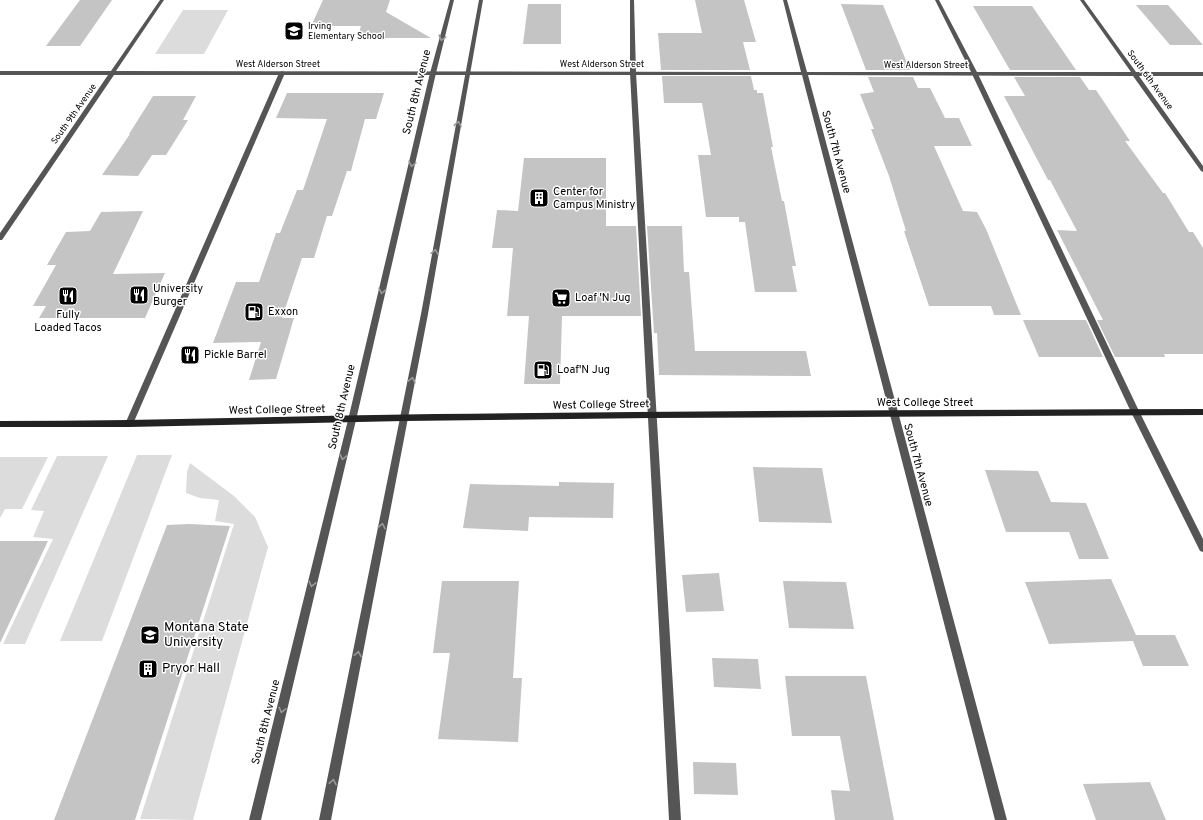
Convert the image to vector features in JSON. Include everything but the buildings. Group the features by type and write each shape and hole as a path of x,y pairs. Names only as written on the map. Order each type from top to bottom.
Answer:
{"main road":[{"name":"West College Street","path":"0,424 129,424 404,418 1203,412"}],"street":[{"name":"South 9th Avenue","path":"0,238 114,73 162,0"},
{"name":"South 8th Avenue","path":"255,820 352,420 433,73 452,0"},
{"path":"326,820 420,342 466,73 481,0"},
{"path":"632,0 633,74 675,820"},
{"name":"South 7th Avenue","path":"785,0 1001,820"},
{"path":"937,0 975,74 1135,412 1203,548"},
{"name":"South 6th Avenue","path":"1082,0 1203,170"},
{"name":"West Alderson Street","path":"0,73 1203,74"},
{"path":"129,424 282,73"}],"shaded area":[{"path":"183,10 228,10 204,54 155,54"},
{"path":"137,455 172,455 102,641 60,641"},
{"path":"57,456 108,456 25,644 3,644 53,539 33,537 44,511 31,510"},
{"path":"0,457 48,457 22,509 5,509 0,518"},
{"path":"190,463 234,496 255,517 268,547 193,820 140,819 234,524 215,521 219,500 200,498 186,493 187,472"}],"place":[{"name":"Irving Elementary School","path":"294,31"},
{"name":"Center for Campus Ministry","path":"539,198"},
{"name":"University Burger","path":"139,295"},
{"name":"Fully Loaded Tacos","path":"68,296"},
{"name":"Loaf 'N Jug","path":"561,298"},
{"name":"Exxon","path":"254,312"},
{"name":"Pickle Barrel","path":"190,355"},
{"name":"Loaf'N Jug","path":"543,370"},
{"name":"Montana State University","path":"150,635"},
{"name":"Pryor Hall","path":"148,669"}]}
